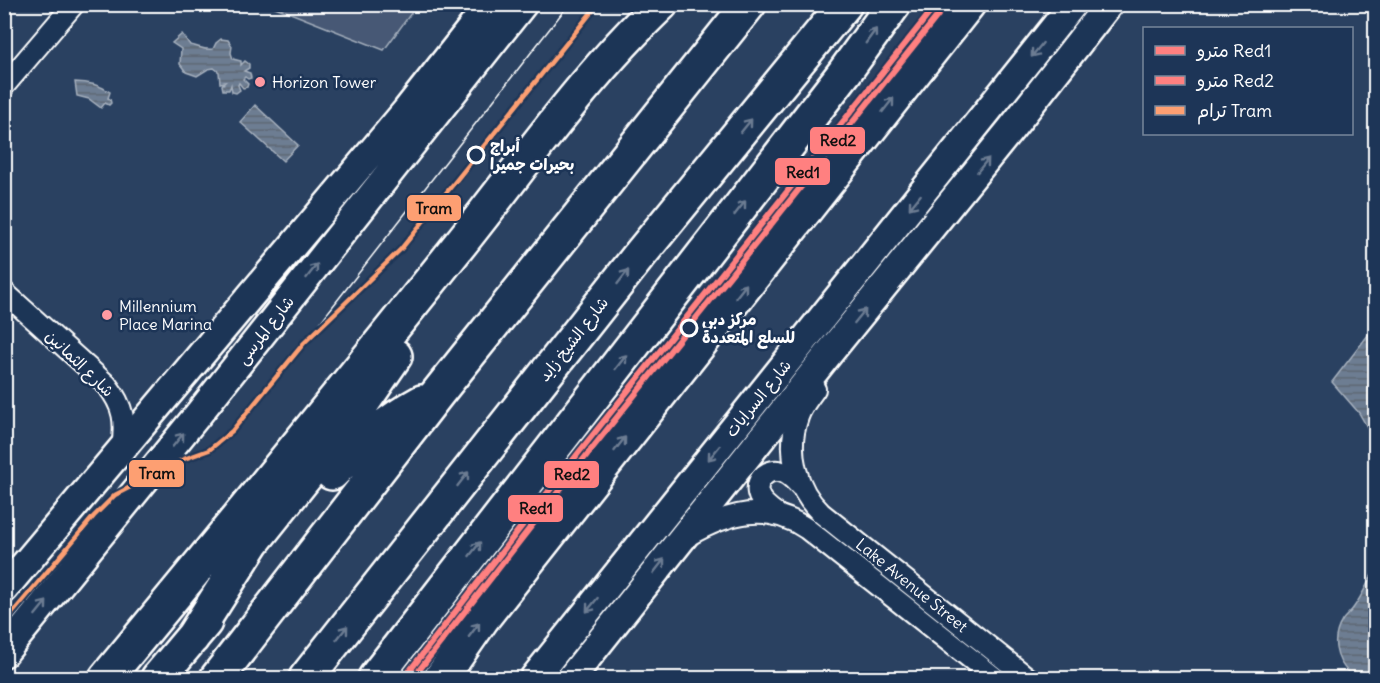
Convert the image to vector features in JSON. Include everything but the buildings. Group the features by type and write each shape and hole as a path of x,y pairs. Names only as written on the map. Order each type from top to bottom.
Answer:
{"highway":[{"path":"106,678 259,493 605,61 661,4"},
{"path":"217,678 437,394 749,4"},
{"name":"شارع الشيخ زايد","path":"306,678 638,257 846,4"},
{"path":"375,678 837,83 894,4"},
{"path":"441,678 482,619 968,4"},
{"path":"192,638 231,573 253,542 335,441 371,392 432,300 444,278 453,253"},
{"path":"158,678 293,517 351,454 393,418 437,394"}],"main road":[{"name":"شارع المرسى","path":"6,586 406,111 490,4"},
{"name":"شارع المرسى","path":"4,653 208,403 523,4"},
{"name":"شارع السرايات","path":"534,678 1073,4"},
{"name":"شارع السرايات","path":"571,678 1110,4"},
{"path":"869,259 892,276"}],"street":[{"path":"4,86 74,4"},
{"name":"شارع الثمانين","path":"4,292 107,385 118,399 124,416 122,449"},
{"name":"Lake Avenue Street","path":"801,487 794,458 794,429 798,415 826,373 830,352"},
{"name":"Lake Avenue Street","path":"995,678 807,529 777,514 761,501 758,492 759,483 764,475 772,471 781,471 789,476 801,487 821,513 1028,678"},
{"name":"Lake Avenue Street","path":"679,541 722,519 740,514 777,514"}],"shaded area":[{"path":"270,5 417,5 384,50"},
{"path":"182,34 190,45 207,49 213,49 221,39 228,40 232,46 233,59 241,61 241,65 245,61 249,64 249,68 244,71 250,73 251,78 243,79 248,84 247,87 243,88 239,83 240,90 236,93 232,92 231,85 229,90 223,90 222,85 225,82 220,83 219,72 214,68 197,76 186,72 180,64 181,49 172,43"},
{"path":"75,82 94,84 110,92 108,98 111,103 109,105 105,103 101,108 89,99 77,96"},
{"path":"255,105 298,145 283,161 240,122"},
{"path":"1375,326 1375,441 1359,413 1332,382"},
{"path":"1375,570 1375,676 1362,679 1349,673 1340,662 1336,648 1336,635 1342,621 1357,603"}],"tram line":[{"path":"304,343 569,4"},
{"name":"Tram","path":"4,623 94,516 115,495 184,459 209,450 232,431 304,343 401,249 598,4"}],"metro line":[{"name":"Red1","path":"404,678 580,451 937,4"},
{"name":"Red2","path":"413,678 586,456 943,9"}],"place":[{"name":"Horizon Tower","path":"260,82"},
{"name":"أبراج بحيرات جميرا","path":"476,155"},
{"name":"Millennium Place Marina","path":"107,315"},
{"name":"مركز دبي للسلع المتعددة","path":"689,328"}]}
